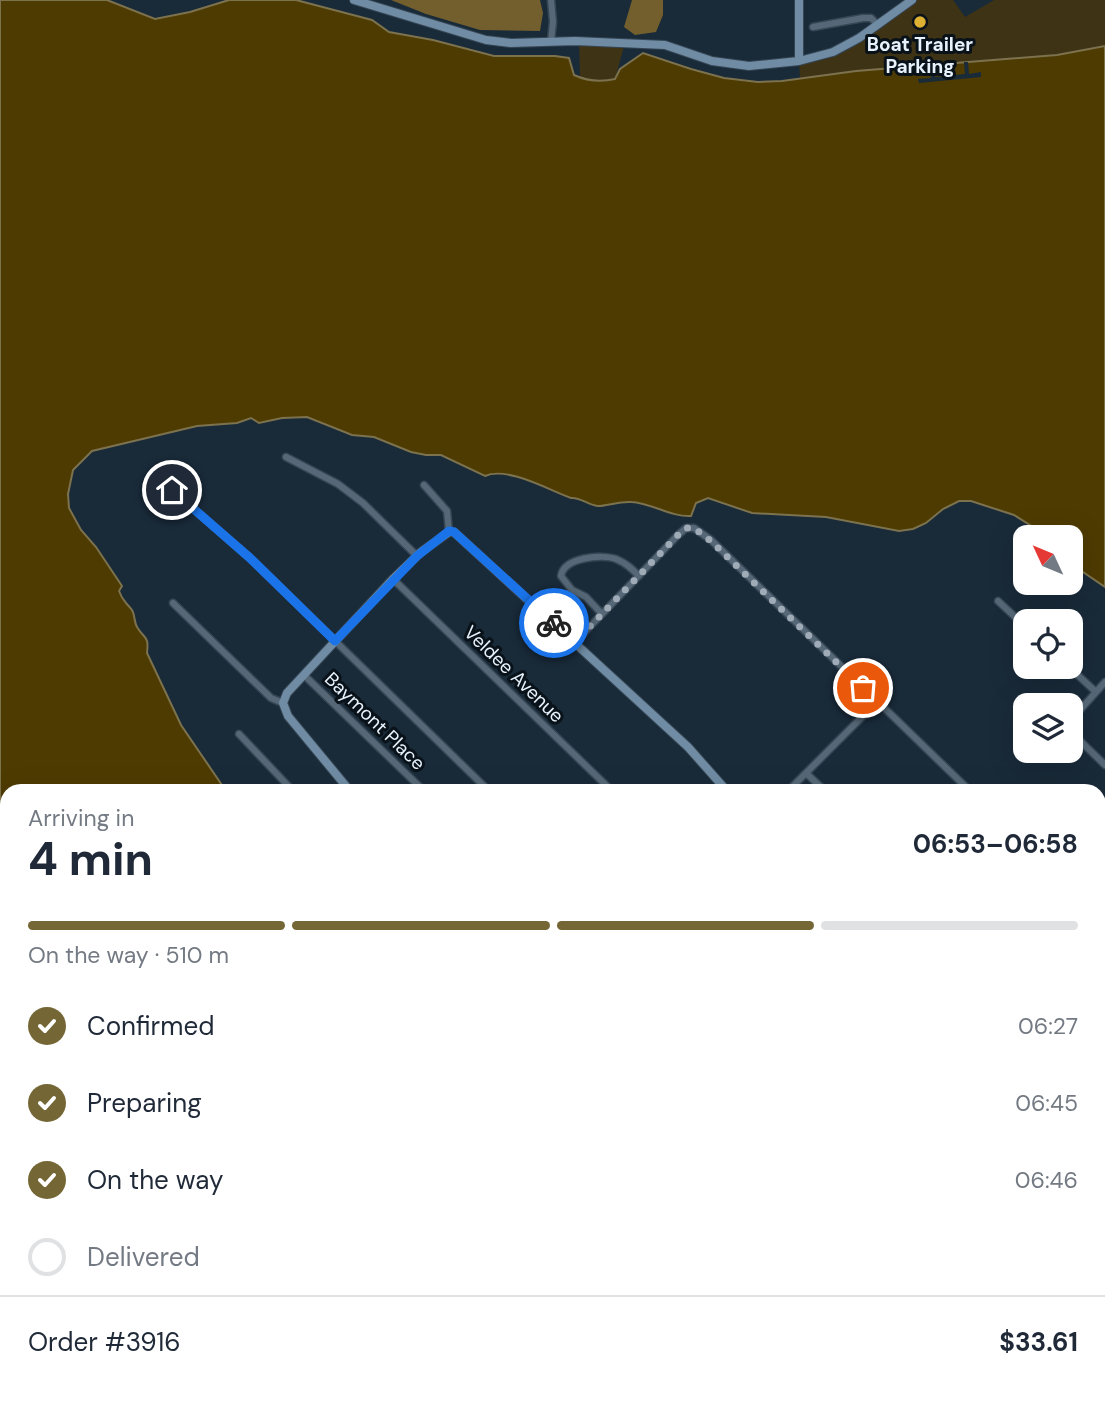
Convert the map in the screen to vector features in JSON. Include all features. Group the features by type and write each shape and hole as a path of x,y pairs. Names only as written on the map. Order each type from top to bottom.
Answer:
{"street":[{"path":"354,0 486,40 511,43 551,41 665,46 712,61 736,65 800,61 839,49 878,25 901,3 912,0"},
{"path":"551,0 551,41"},
{"path":"799,0 800,61"},
{"path":"813,27 863,18 871,18 878,25"},
{"path":"286,457 338,484 363,503 417,556"},
{"path":"424,485 447,511 449,531"},
{"path":"172,490 250,558 482,784"},
{"path":"575,642 682,531 689,527 694,528 711,541 963,784"},
{"path":"344,784 288,716 283,703 287,693 393,579 449,531"},
{"path":"449,531 454,532 688,747 721,784"},
{"path":"602,614 586,597 568,586 561,576 562,569 575,562 607,557 624,562 639,576"},
{"name":"Veldee Avenue","path":"393,579 605,784"},
{"path":"998,601 1013,615"},
{"path":"173,603 271,698 283,703"},
{"name":"Baymont Place","path":"304,675 417,784"},
{"path":"1082,679 1096,691"},
{"path":"1083,706 1105,682"},
{"path":"795,784 877,702"},
{"path":"239,734 286,784"},
{"path":"1083,744 1105,765"},
{"path":"806,773 818,784"}],"shaded area":[{"path":"0,0 107,0 155,19 229,0 296,0 372,20 389,32 494,56 569,58 574,75 600,81 615,79 620,69 643,53 724,78 758,82 856,71 1057,55 1105,46 1105,587 1083,572 1083,525 1030,525 1014,515 971,501 959,501 943,509 926,523 899,531 826,517 752,513 708,498 696,503 691,516 631,502 598,506 516,476 485,476 441,455 411,452 374,437 352,435 307,417 282,418 259,423 251,418 237,423 197,426 92,451 73,470 68,494 69,508 81,530 122,586 120,595 132,610 137,627 147,640 147,653 181,725 221,784 0,784"},
{"path":"391,0 540,0 543,13 540,31 480,30"},
{"path":"632,0 663,0 663,15 656,32 635,35 624,27"},
{"path":"912,0 953,0 965,17 994,0 1105,0 1105,46 1057,55 856,71 800,79 799,61 833,52"},
{"path":"579,41 625,43 615,79 601,81 580,78"}],"pier":[{"path":"964,62 968,62 969,74 981,72 981,77 919,83 918,79 931,78 929,65 933,65 935,77 965,74"}],"way so far":[{"path":"554,623 575,642 678,535 686,528 694,528 711,541 863,688"}],"place":[{"name":"Boat Trailer Parking","path":"920,22"}],"route":[{"path":"172,490 250,558 335,641 393,579 449,531 454,532 554,623"}]}
